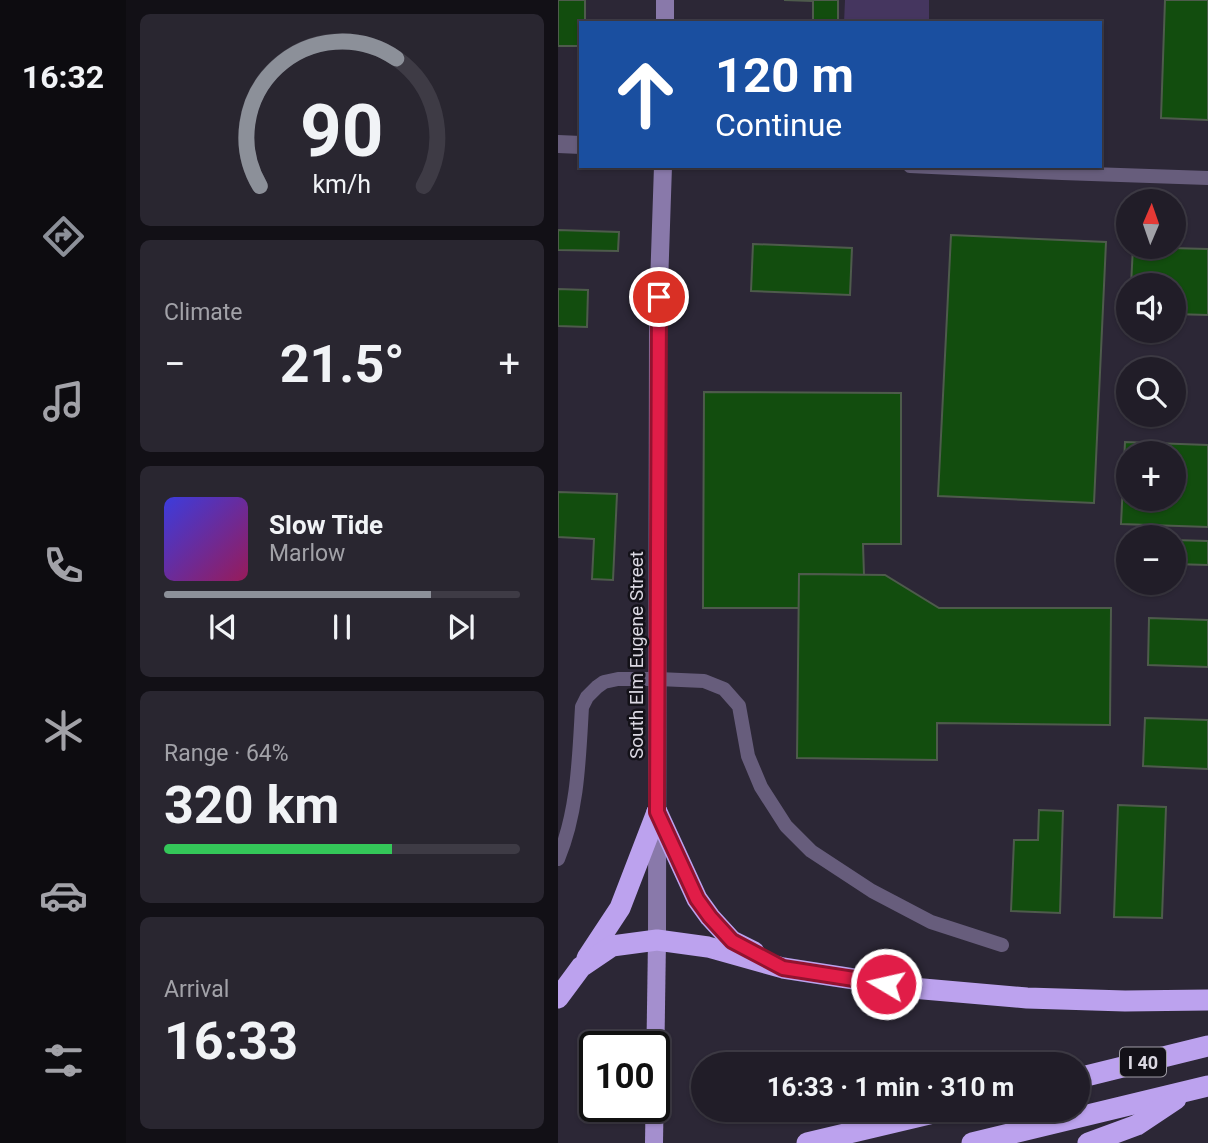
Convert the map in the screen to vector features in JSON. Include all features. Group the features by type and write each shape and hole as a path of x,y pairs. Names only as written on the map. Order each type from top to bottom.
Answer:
{"highway":[{"path":"558,998 620,908 657,812"},
{"path":"657,812 697,899 710,917 732,941 783,968"},
{"path":"581,967 612,946 657,940 708,947 783,968 912,988 1027,998 1208,1000"},
{"name":"I 40","path":"1090,1075 1208,1046"},
{"path":"1088,1143 1137,1125 1199,1088"},
{"name":"I 40","path":"972,1143 1199,1088"},
{"path":"807,1143 895,1122"}],"main road":[{"path":"665,0 665,21"},
{"name":"South Elm Eugene Street","path":"654,1143 658,315 662,168"}],"street":[{"path":"558,144 579,145"},
{"path":"953,168 1208,178"},
{"path":"558,859 574,802 582,707 587,697 604,682 618,679 704,681 724,690 739,706 748,757 761,787 786,826 811,851 872,891 931,922 1002,945"}],"shaded area":[{"path":"845,0 929,0 929,21 844,21"}],"building":[{"path":"558,0 585,0 585,21 579,21 579,46 558,46"},
{"path":"784,0 838,0 838,21 813,21 813,1"},
{"path":"1165,0 1208,0 1208,120 1161,118"},
{"path":"558,230 619,232 618,251 558,250"},
{"path":"951,235 1106,242 1094,503 938,496"},
{"path":"753,244 852,248 850,295 751,291"},
{"path":"1186,248 1208,249 1208,315 1186,314 1186,273 1132,273 1132,259 1186,259"},
{"path":"558,289 588,290 587,327 558,326"},
{"path":"704,392 901,393 901,544 863,544 864,575 799,574 799,608 703,608"},
{"path":"1186,444 1208,445 1208,527 1121,524 1122,511 1186,511"},
{"path":"558,492 617,494 613,580 592,579 594,539 558,537"},
{"path":"1186,540 1208,541 1208,565 1186,564"},
{"path":"799,574 885,575 939,608 1111,608 1110,725 937,723 937,760 797,758"},
{"path":"1149,618 1208,620 1208,667 1148,665"},
{"path":"1145,718 1208,720 1208,769 1143,766"},
{"path":"1118,805 1166,807 1162,918 1114,917"},
{"path":"1039,810 1063,811 1060,913 1011,911 1014,840 1038,840"}],"route":[{"path":"659,297 657,812 697,899 732,941 783,968 886,984"}]}
